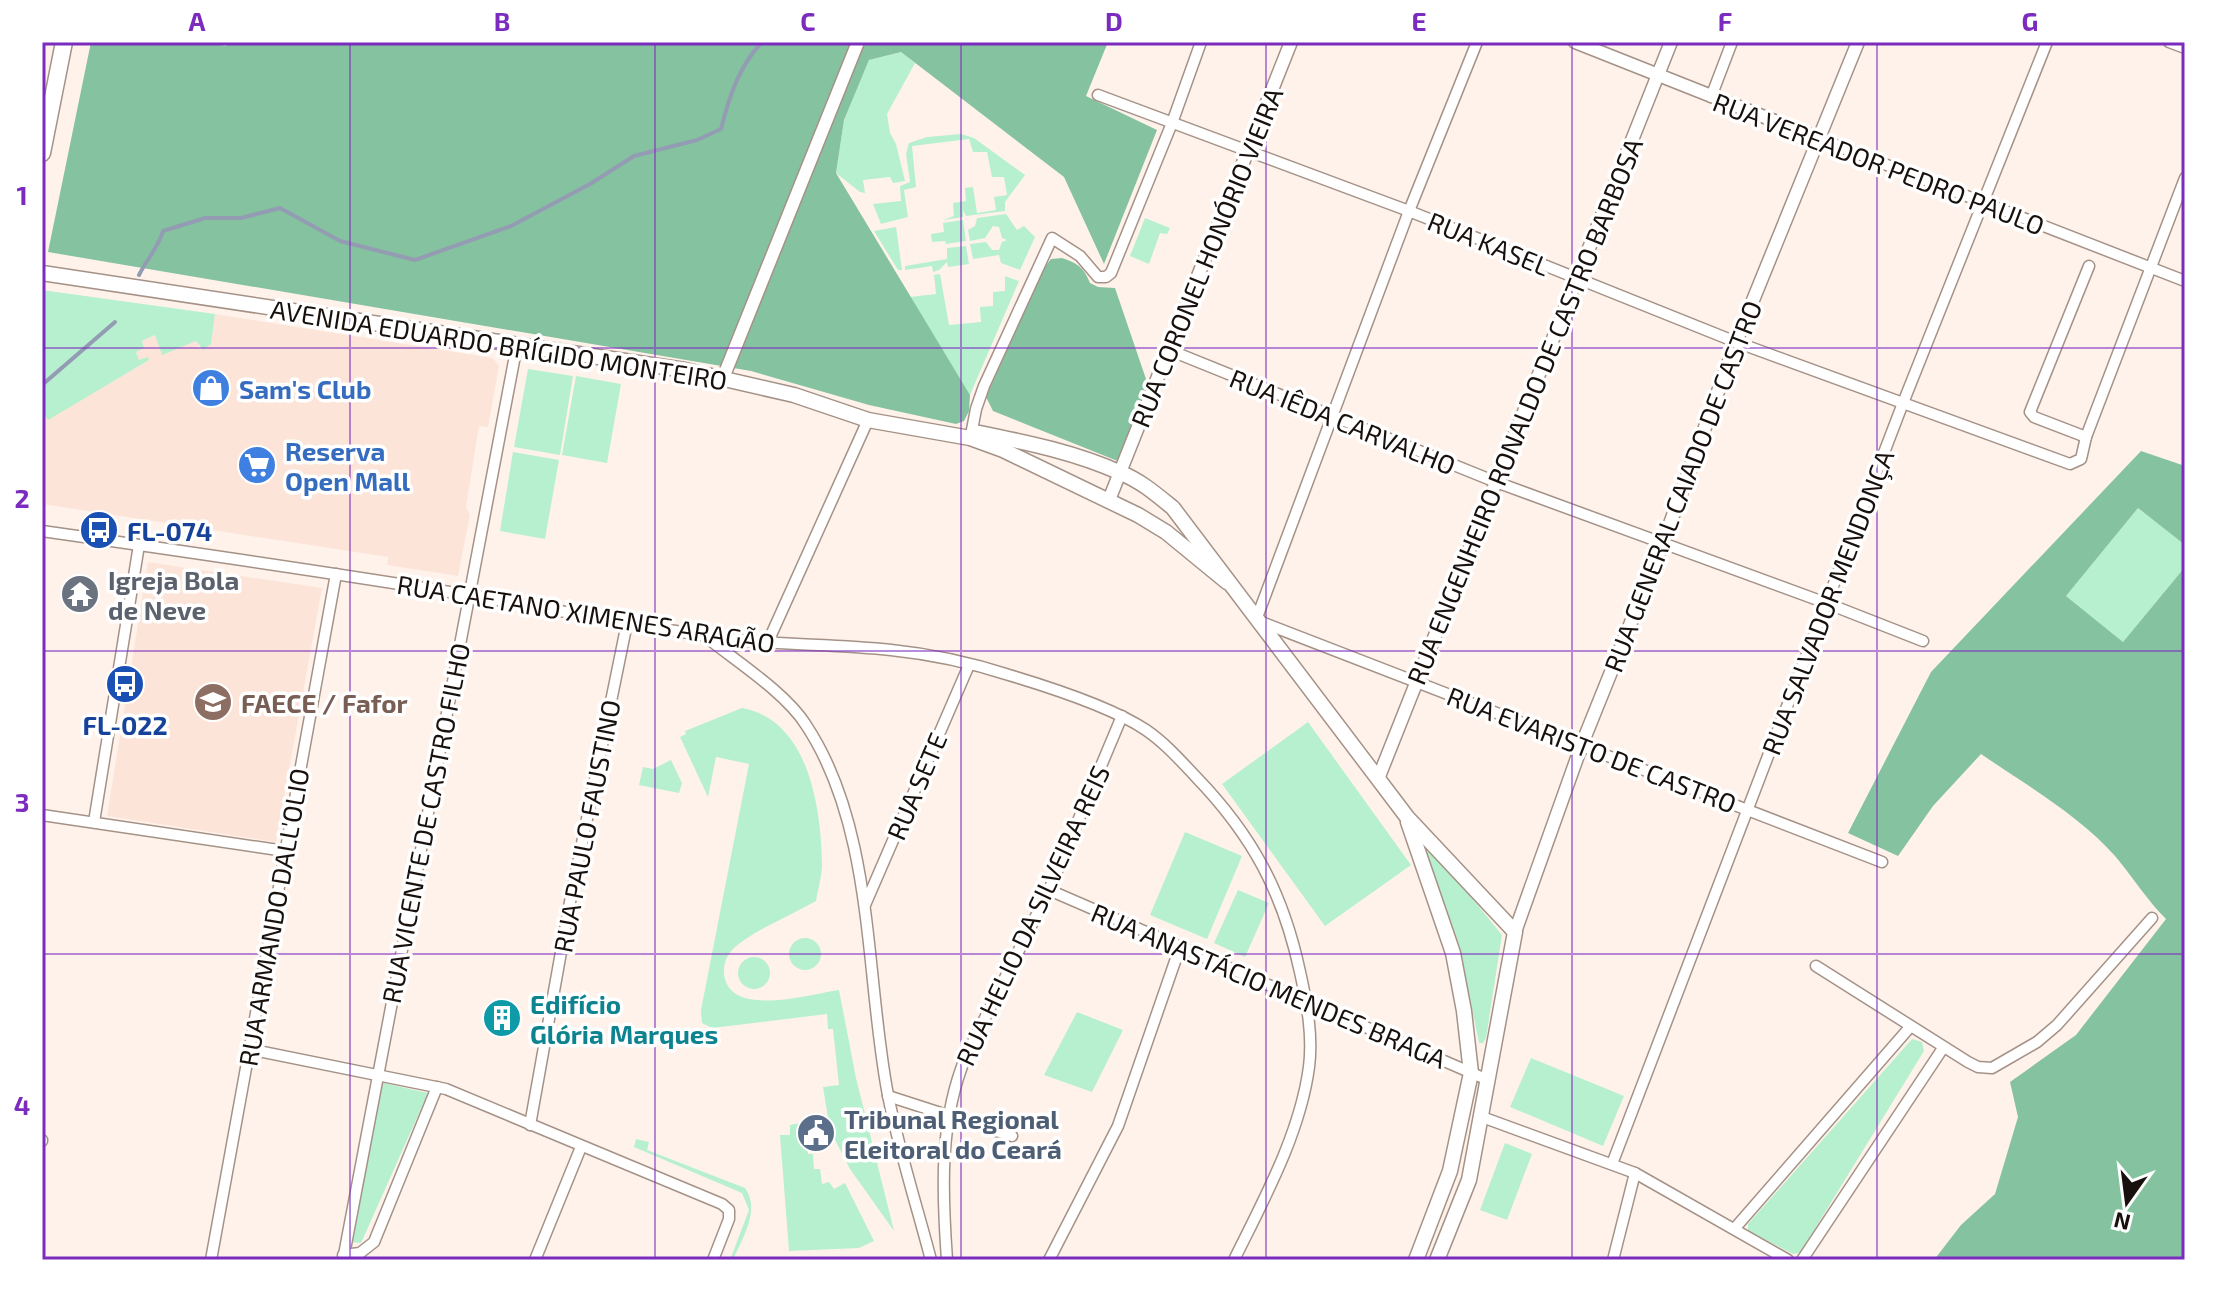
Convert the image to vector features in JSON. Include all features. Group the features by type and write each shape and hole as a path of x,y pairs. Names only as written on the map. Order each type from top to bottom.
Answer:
{"highway":[{"path":"42,153 64,42"}],"main road":[{"name":"AVENIDA EDUARDO BRÍGIDO MONTEIRO","path":"42,273 671,368 794,395 868,420 951,436 971,435 1038,446 1121,473 1145,485 1173,508 1407,817 1515,932"},
{"name":"AVENIDA EDUARDO BRÍGIDO MONTEIRO","path":"971,435 1109,500 1166,532 1227,582"},
{"path":"1407,817 1453,953 1471,1073 1450,1171 1416,1260"},
{"path":"1437,1260 1469,1180 1515,932"},
{"path":"1431,1222 1450,1230"}],"street":[{"path":"723,378 858,42"},
{"path":"971,435 984,386 1052,238 1080,256 1098,277 1111,273 1201,42"},
{"name":"RUA CORONEL HONÓRIO VIEIRA","path":"1109,500 1291,42"},
{"path":"1256,620 1409,211 1477,42"},
{"name":"RUA VEREADOR PEDRO PAULO","path":"1575,42 2185,281"},
{"name":"RUA ENGENHEIRO RONALDO DE CASTRO BARBOSA","path":"1378,779 1671,42"},
{"path":"1711,97 1732,42"},
{"name":"RUA GENERAL CAIADO DE CASTRO","path":"1515,932 1582,744 1663,543 1736,342 1858,42"},
{"name":"RUA SALVADOR MENDONÇA","path":"1612,1164 1903,403 2047,42"},
{"path":"2169,42 2185,48"},
{"name":"RUA KASEL","path":"1098,95 1409,211 1736,342 2059,461 2070,464 2079,461 2086,437"},
{"path":"2089,266 2030,412 2034,417 2086,437 2185,178"},
{"name":"RUA VICENTE DE CASTRO FILHO","path":"437,1087 374,1242 360,1253 343,1258 517,345"},
{"name":"RUA IÊDA CARVALHO","path":"1169,350 1496,482 1923,641"},
{"path":"767,644 868,420"},
{"name":"RUA CAETANO XIMENES ARAGÃO","path":"42,531 336,574 704,636 767,644 892,650 1008,675 1122,716 1147,731 1169,748 1219,801 1254,847 1278,894 1291,931 1307,1002 1310,1054 1304,1094 1270,1185 1234,1260"},
{"path":"94,822 139,545"},
{"name":"RUA ARMANDO DALL'OLIO","path":"211,1260 336,574"},
{"name":"RUA EVARISTO DE CASTRO","path":"1256,620 1882,862"},
{"name":"RUA PAULO FAUSTINO","path":"530,1125 570,902 627,623"},
{"path":"704,636 790,705 817,742 841,797 864,907 888,1096 931,1260"},
{"name":"RUA SETE","path":"864,907 969,665"},
{"name":"RUA HELIO DA SILVEIRA REIS","path":"947,1260 944,1154 955,1083 1049,890 1122,716"},
{"path":"42,815 285,851"},
{"name":"RUA ANASTÁCIO MENDES BRAGA","path":"1049,890 1488,1080"},
{"path":"1816,966 1943,1048 1978,1067 1986,1068 2013,1057 2057,1025 2152,918"},
{"path":"1049,1260 1118,1126 1180,947"},
{"path":"1735,1228 1910,1027"},
{"path":"1802,1260 1943,1048"},
{"path":"248,1049 437,1087 722,1204 729,1210 729,1219 713,1260"},
{"path":"888,1096 1012,1136"},
{"path":"1482,1117 1635,1173 1788,1260"},
{"path":"535,1260 581,1147"},
{"path":"1613,1260 1635,1173"}],"shaded area":[{"name":"Reserva Open Mall","path":"215,314 493,358 499,366 488,427 479,426 466,507 470,515 458,576 387,565 388,557 42,504 42,411 48,419 149,360 139,360 136,352 142,341 155,335 162,354 196,341 201,349 211,344"},
{"name":"FAECE / Fafor","path":"148,562 322,588 276,842 107,816"}],"green space":[{"path":"91,42 206,42 226,46 227,42 1108,42 1086,96 1157,130 1104,264 1064,177 901,52 869,60 844,120 836,173 970,395 969,411 964,421 956,424 869,405 751,371 48,252"},
{"path":"901,52 915,63 887,114 905,181 893,183 890,177 863,180 865,193 860,192 836,173 844,120 869,60"},
{"path":"961,134 974,138 1025,175 1005,202 1005,211 966,216 963,210 963,217 943,220 954,216 953,203 966,201 965,188 973,187 977,213 996,210 994,197 1007,195 1004,177 992,177 987,152 973,152 969,139 912,146 916,187 904,190 908,217 881,224 873,204 901,201 900,186 910,182 906,154 909,143 927,137"},
{"path":"1006,214 1017,230 1024,226 1035,237 1020,270 1001,263 999,255 973,259 970,244 986,242 992,250 999,250 1002,242 1007,240 1002,238 999,227 993,226 985,238 970,241 968,230 975,226 977,218"},
{"path":"1145,218 1170,228 1167,234 1160,233 1149,264 1130,256"},
{"path":"963,220 966,241 946,244 945,241 932,242 931,234 944,232 943,223"},
{"path":"896,227 902,270 898,270 874,231"},
{"path":"966,246 969,264 948,267 947,262 933,272 932,266 905,270 905,266 947,259 947,248"},
{"path":"1062,258 1080,267 1090,283 1115,288 1147,382 1120,462 993,411 986,397 1044,268 1051,259"},
{"path":"940,274 949,325 981,322 980,307 993,306 993,292 1005,291 1005,276 1019,281 970,395 910,297 936,294 934,275"},
{"path":"42,290 215,314 211,344 203,350 196,341 162,355 155,335 142,341 144,348 136,352 139,360 148,357 149,360 48,420 42,411"},
{"path":"528,369 573,376 560,455 514,447"},
{"path":"576,376 621,384 607,463 562,455"},
{"path":"2141,451 2185,466 2185,545 2138,508 2066,596 2123,642 2185,567 2185,1260 1934,1260 1961,1225 1995,1194 2018,1117 2010,1082 2076,1035 2166,919 2101,841 2051,801 1981,754 1933,806 1898,856 1848,833 1931,672"},
{"path":"513,452 559,460 545,539 500,531"},
{"path":"2138,508 2185,545 2185,567 2123,642 2066,596"},
{"path":"742,708 765,716 783,730 807,770 818,818 822,869 816,901 735,947 726,959 724,974 729,988 740,996 755,1000 791,999 839,990 856,1078 894,1231 850,1169 830,1130 823,1087 839,1085 833,1029 828,1029 827,1014 712,1028 702,1023 701,1010 749,764 716,757 708,797 680,737 686,734 685,731"},
{"path":"1308,722 1411,865 1325,926 1222,784"},
{"path":"671,760 682,783 679,793 639,785 643,767 653,769"},
{"path":"1185,832 1242,856 1207,939 1150,915"},
{"path":"1428,851 1435,853 1502,935 1483,1043 1479,1043 1459,944 1426,855"},
{"path":"1238,890 1269,903 1245,957 1214,943"},
{"path":"805,938 816,943 821,954 816,965 805,970 794,965 789,954 794,943"},
{"path":"754,957 765,962 770,973 765,984 754,989 743,984 738,973 743,962"},
{"path":"1077,1012 1123,1030 1092,1092 1044,1075"},
{"path":"1912,1039 1922,1042 1924,1051 1800,1253 1793,1254 1748,1231 1748,1224"},
{"path":"1531,1058 1624,1096 1603,1146 1510,1107"},
{"path":"383,1083 428,1093 361,1243 349,1242"},
{"path":"800,1123 801,1140 807,1140 808,1154 813,1154 814,1169 820,1169 822,1184 829,1182 834,1189 845,1183 874,1241 859,1248 789,1251 780,1135 790,1135 790,1125"},
{"path":"636,1139 649,1142 647,1150 745,1188 751,1215 733,1260 730,1260 749,1210 742,1193 634,1147"},
{"path":"1505,1143 1532,1154 1507,1220 1480,1210"}],"waterway":[{"path":"139,275 163,231 205,218 241,218 280,208 340,241 415,260 511,226 590,184 634,156 697,140 721,129 736,82 762,42"},
{"path":"42,385 115,322"}],"place":[{"name":"Sam's Club","path":"211,388"},
{"name":"Reserva Open Mall","path":"257,465"},
{"name":"FL-074","path":"99,530"},
{"name":"Igreja Bola de Neve","path":"80,594"},
{"name":"FL-022","path":"125,684"},
{"name":"FAECE / Fafor","path":"213,702"},
{"name":"Edifício Glória Marques","path":"502,1018"},
{"name":"Tribunal Regional Eleitoral do Ceará","path":"816,1133"}]}
